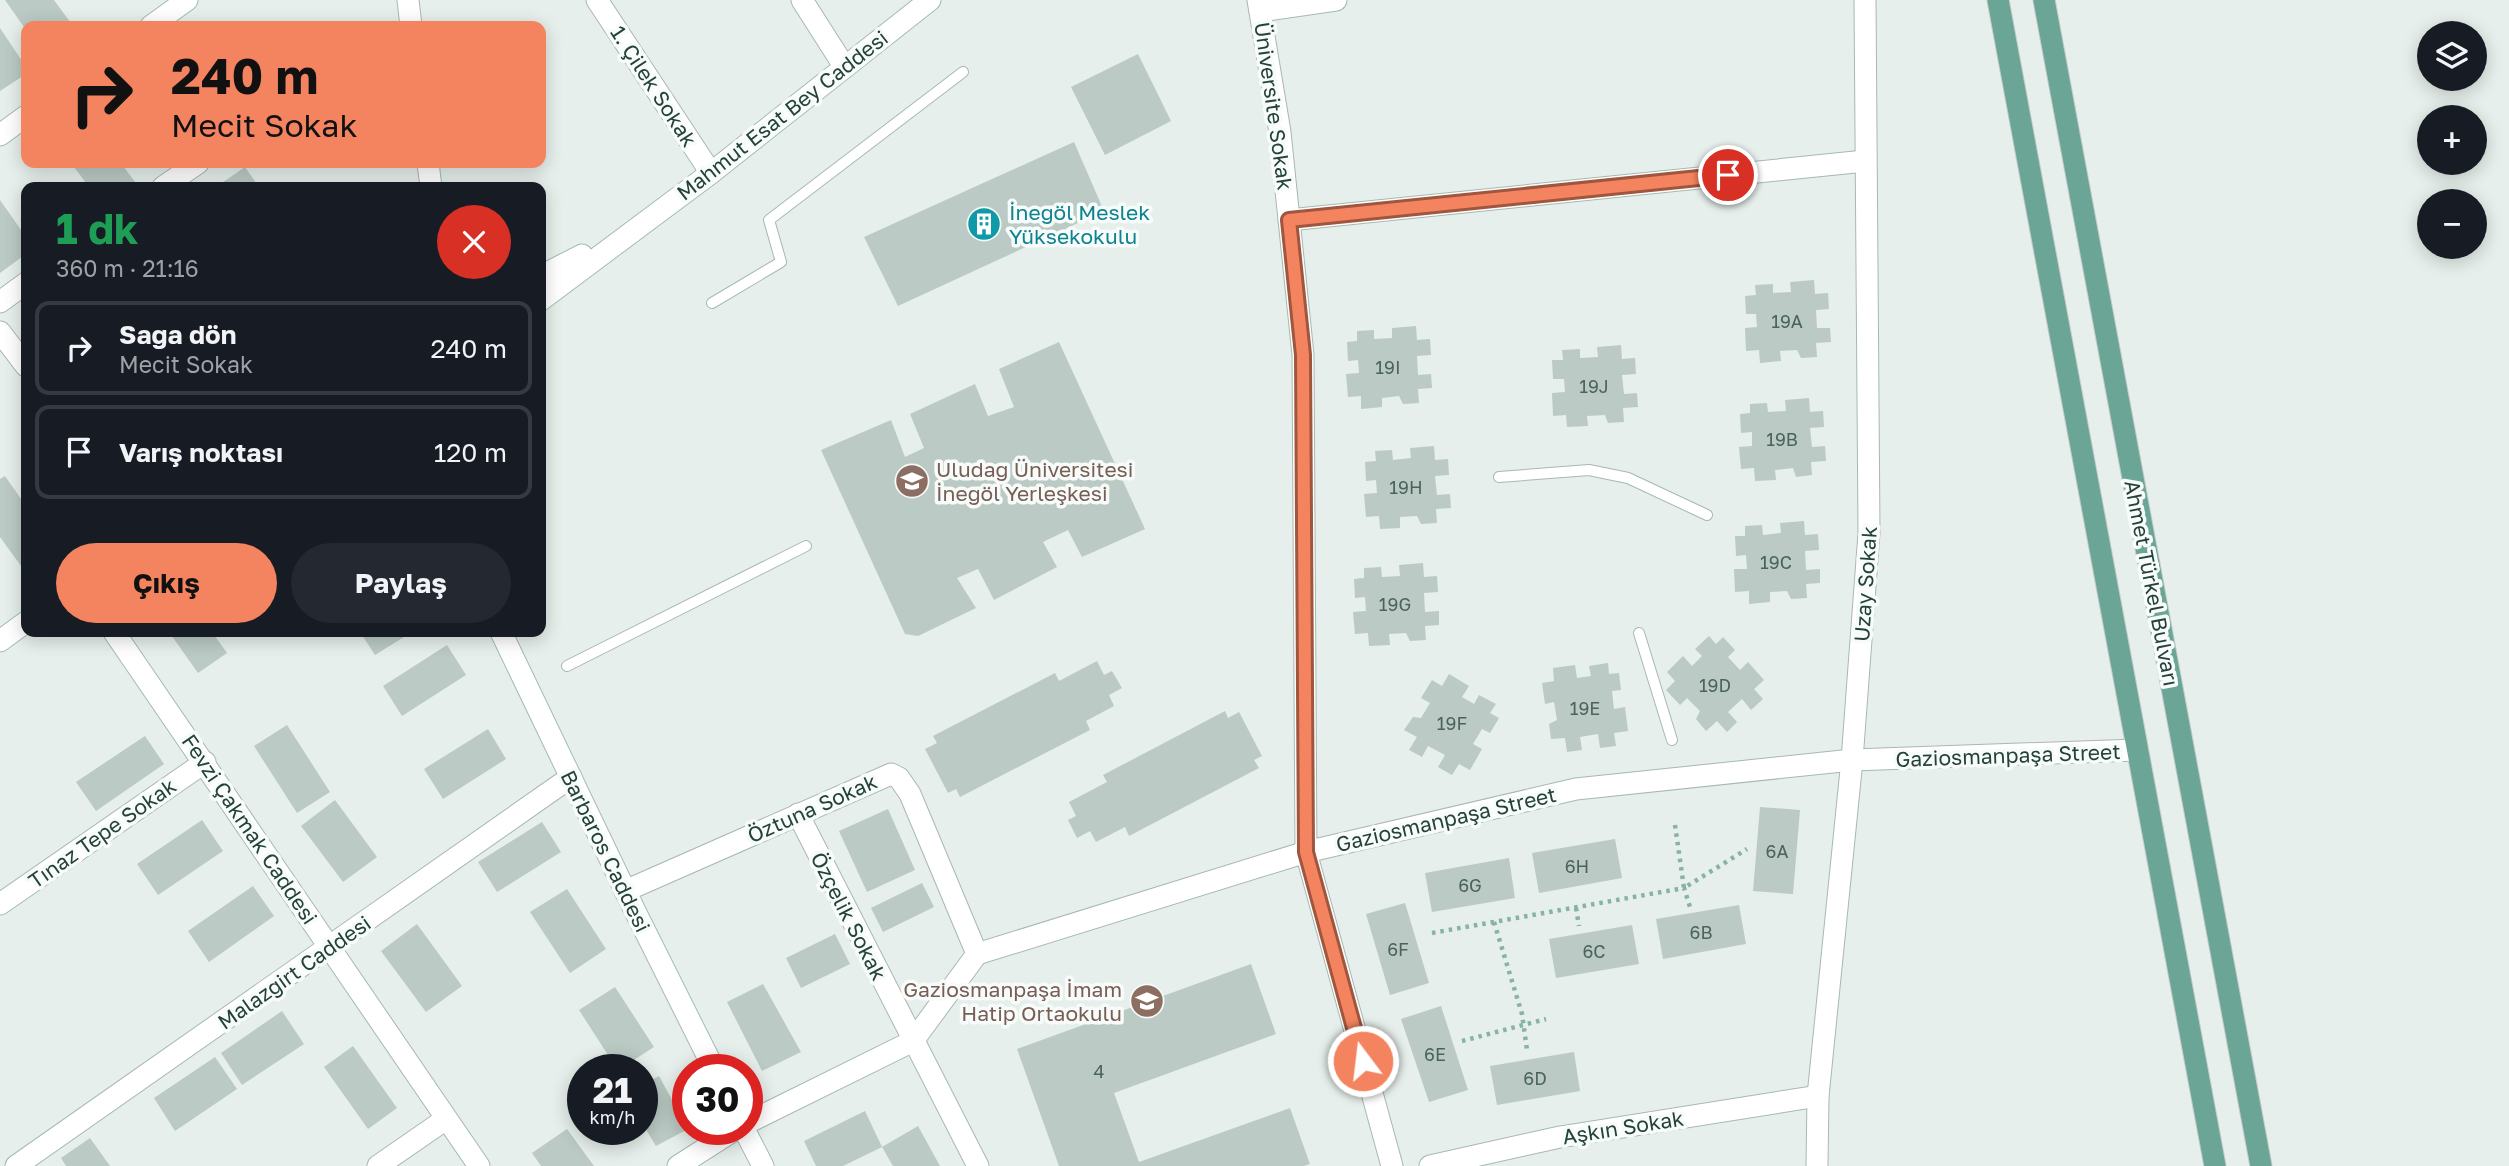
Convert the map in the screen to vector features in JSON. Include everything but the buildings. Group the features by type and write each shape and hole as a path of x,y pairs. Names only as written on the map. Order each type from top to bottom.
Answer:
{"main road":[{"path":"1998,0 2215,1166"},
{"name":"Ahmet Türkel Bulvarı","path":"2043,0 2261,1166"}],"street":[{"path":"157,14 187,0"},
{"name":"1. Çilek Sokak","path":"597,0 711,173"},
{"path":"802,0 844,66"},
{"name":"Mahmut Esat Bey Caddesi","path":"635,230 930,0"},
{"path":"1259,5 1336,0"},
{"name":"Uzay Sokak","path":"1817,1166 1818,1096 1852,760 1869,533 1865,0"},
{"name":"Üniversite Sokak","path":"1259,5 1280,132 1303,355 1306,852 1392,1166"},
{"path":"0,135 21,120"},
{"path":"1289,220 1865,161"},
{"path":"170,182 191,168"},
{"path":"546,270 635,230"},
{"path":"546,296 635,230"},
{"path":"0,302 21,287"},
{"path":"0,332 21,359"},
{"path":"0,640 21,625"},
{"name":"Fevzi Çakmak Caddesi","path":"118,637 480,1166"},
{"name":"Barbaros Caddesi","path":"503,637 706,1054"},
{"name":"Gaziosmanpaşa Street","path":"977,954 1306,852 1576,789 1852,760 2137,750"},
{"name":"Tınaz Tepe Sokak","path":"0,904 205,762"},
{"name":"Öztuna Sokak","path":"625,891 891,774 899,778 910,794 977,954"},
{"name":"Malazgirt Caddesi","path":"18,1165 571,777"},
{"name":"Özçelik Sokak","path":"798,814 978,1166"},
{"path":"763,1115 913,1041 977,954"},
{"name":"Aşkın Sokak","path":"1430,1166 1560,1137 1818,1096"},
{"path":"378,1166 446,1119"},
{"path":"678,1166 711,1145"},
{"path":"752,1145 763,1166"}],"lane":[{"path":"712,303 780,262 769,220 962,72"},
{"path":"1499,477 1589,470 1628,478 1707,515"},
{"path":"567,666 806,546"},
{"path":"1639,633 1672,740"}],"path":[{"path":"1675,825 1689,906"},
{"path":"1432,933 1684,888 1747,849"},
{"path":"1576,908 1579,926"},
{"path":"1493,922 1523,1024 1527,1050"},
{"path":"1462,1041 1546,1019"}],"place":[{"name":"İnegöl Meslek Yüksekokulu","path":"984,224"},
{"name":"Uludağ Üniversitesi İnegöl Yerleşkesi","path":"912,481"},
{"name":"Gaziosmanpaşa İmam Hatip Ortaokulu","path":"1147,1001"}],"route":[{"path":"1363,1061 1306,852 1303,355 1289,220 1728,175"}]}
